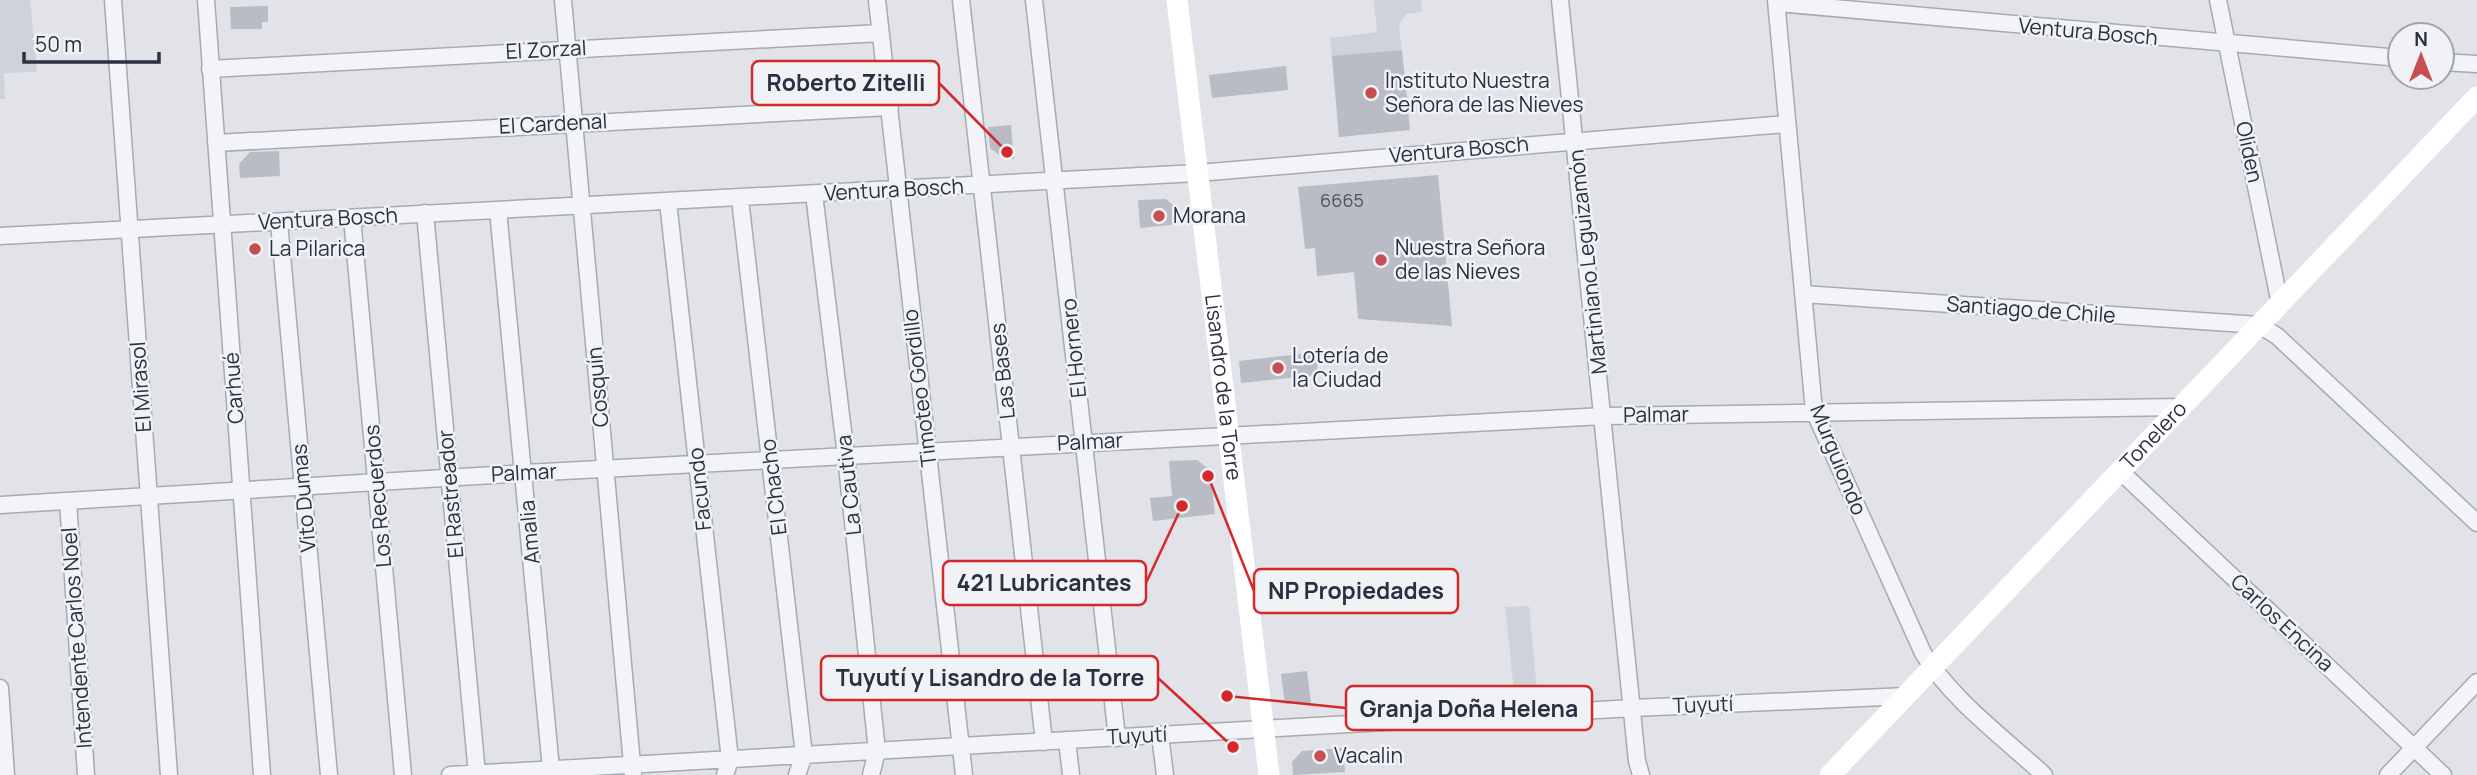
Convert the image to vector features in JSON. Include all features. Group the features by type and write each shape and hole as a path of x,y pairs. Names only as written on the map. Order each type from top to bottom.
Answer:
{"street":[{"name":"El Mirasol","path":"113,0 169,775"},
{"name":"Carhué","path":"206,0 262,775"},
{"name":"Cosquín","path":"563,0 633,770"},
{"name":"Timoteo Gordillo","path":"877,0 964,775"},
{"name":"Las Bases","path":"961,0 1044,742"},
{"name":"El Hornero","path":"1034,0 1117,737"},
{"name":"Lisandro de la Torre","path":"1177,0 1269,775"},
{"name":"Martiniano Leguizamón","path":"1560,0 1637,761 1641,775"},
{"name":"Oliden","path":"2218,0 2280,304"},
{"name":"Ventura Bosch","path":"1776,2 2227,45 2386,57"},
{"name":"Murguiondo","path":"1776,2 1814,411 1923,653 1949,687 2044,775"},
{"name":"El Zorzal","path":"210,69 881,33"},
{"path":"2456,63 2477,64"},
{"name":"Tonelero","path":"1830,775 2477,97"},
{"name":"El Cardenal","path":"216,143 890,107"},
{"name":"Ventura Bosch","path":"0,236 1198,173 1786,124"},
{"name":"La Cautiva","path":"814,194 846,456 877,751 871,775"},
{"name":"El Chacho","path":"740,199 804,755 797,775"},
{"name":"Facundo","path":"668,202 728,767"},
{"name":"Amalia","path":"498,210 551,769"},
{"name":"El Rastreador","path":"425,214 477,774"},
{"name":"Los Recuerdos","path":"352,218 403,775"},
{"name":"Vito Dumas","path":"279,222 329,775"},
{"name":"Santiago de Chile","path":"1803,294 2259,325"},
{"path":"2259,325 2277,336 2477,523"},
{"name":"Palmar","path":"0,505 525,473 1604,416 2181,407"},
{"name":"Carlos Encina","path":"2120,471 2443,775"},
{"name":"Intendente Carlos Noel","path":"68,501 86,775"},
{"path":"2388,775 2477,682"},
{"path":"0,688 6,775"},
{"name":"Tuyutí","path":"450,775 551,769 728,767 804,755 1633,708 1907,696"},
{"path":"1160,735 1165,775"},
{"path":"1067,740 1071,775"}],"shaded area":[{"path":"0,0 30,0 37,72 4,73 5,99 0,99"},
{"name":"Instituto Nuestra Señora de las Nieves","path":"1374,0 1421,0 1422,12 1406,14 1399,25 1410,130 1339,137 1330,38 1377,32"},
{"path":"1529,606 1537,690 1514,691 1505,607"}],"building":[{"path":"268,6 268,22 262,22 262,29 231,29 230,7"},
{"name":"Instituto Nuestra Señora de las Nieves","path":"1402,50 1410,130 1339,137 1332,56"},
{"path":"1286,66 1288,90 1212,98 1209,75"},
{"path":"1011,125 1014,159 1004,159 990,148 988,127"},
{"path":"279,151 280,176 240,178 239,164 250,152"},
{"name":"Nuestra Señora de las Nieves","path":"1438,175 1452,326 1358,319 1354,272 1317,276 1315,248 1305,249 1298,187"},
{"name":"Morana","path":"1166,199 1178,209 1180,224 1140,228 1138,200"},
{"name":"Lotería de la Ciudad","path":"1316,352 1318,375 1241,383 1239,361"},
{"path":"1197,460 1210,470 1215,514 1153,521 1150,498 1172,496 1169,461"},
{"path":"1307,671 1311,703 1285,704 1281,674"},
{"name":"Vacalin","path":"1343,748 1345,772 1293,775 1292,762 1302,751"}],"place":[{"name":"Instituto Nuestra Señora de las Nieves","path":"1371,93"},
{"name":"Roberto Zitelli","path":"1007,152"},
{"name":"Morana","path":"1159,216"},
{"name":"La Pilarica","path":"255,249"},
{"name":"Nuestra Señora de las Nieves","path":"1381,260"},
{"name":"Lotería de la Ciudad","path":"1278,368"},
{"name":"NP Propiedades","path":"1208,476"},
{"name":"421 Lubricantes","path":"1182,506"},
{"name":"Granja Doña Helena","path":"1227,696"},
{"name":"Tuyutí y Lisandro de la Torre","path":"1233,747"},
{"name":"Vacalin","path":"1320,756"}]}
